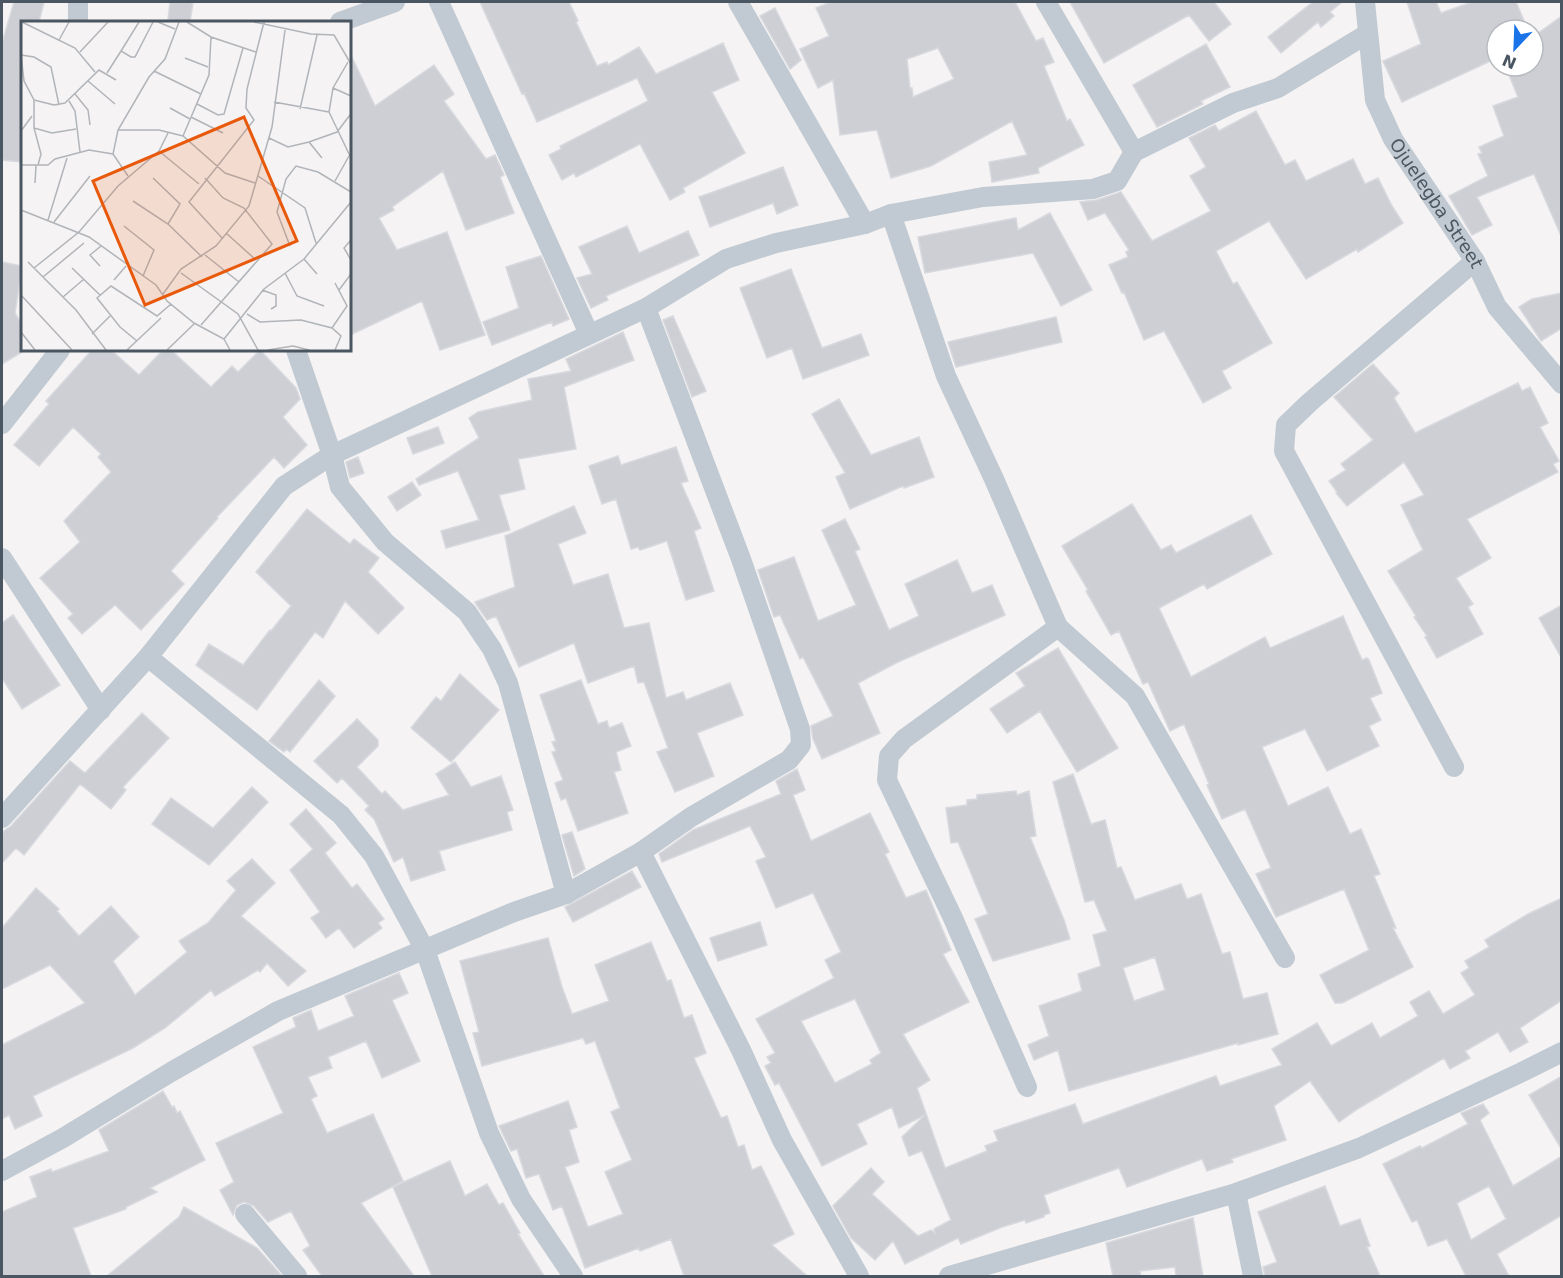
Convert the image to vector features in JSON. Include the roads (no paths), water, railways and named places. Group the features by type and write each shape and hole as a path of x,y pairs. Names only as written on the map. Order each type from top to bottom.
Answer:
{"street":[{"path":"78,2 78,21"},
{"path":"343,21 395,2"},
{"path":"439,2 589,334"},
{"path":"738,2 865,224"},
{"path":"1046,2 1134,152"},
{"name":"Ojuelegba Street","path":"1365,2 1375,100 1393,139 1475,261 1497,307 1562,384"},
{"path":"2,818 148,657 284,486 332,455 646,308 726,259 776,243 865,224 891,214 984,197 1093,189 1117,181 1134,152 1233,103 1278,88 1367,34"},
{"path":"891,214 946,376 994,479 1058,627 1135,696 1285,958"},
{"path":"1454,767 1284,451 1286,425 1475,261"},
{"path":"2,1171 63,1138 171,1072 278,1011 514,912 566,894 641,852 690,817 789,760 801,745 800,729 741,560 646,308"},
{"path":"2,424 59,351"},
{"path":"296,351 332,455 340,487 384,542 467,612 492,649 508,683 566,894"},
{"path":"2,558 100,710"},
{"path":"1027,1087 952,916 888,780 889,756 904,739 1058,627"},
{"path":"148,657 341,814 374,856 425,950 489,1134 521,1199 573,1276"},
{"path":"641,852 741,1050 782,1140 859,1276"},
{"path":"949,1276 1236,1193 1359,1148 1562,1052"},
{"path":"1236,1193 1253,1276"},
{"path":"245,1214 297,1276"}]}
